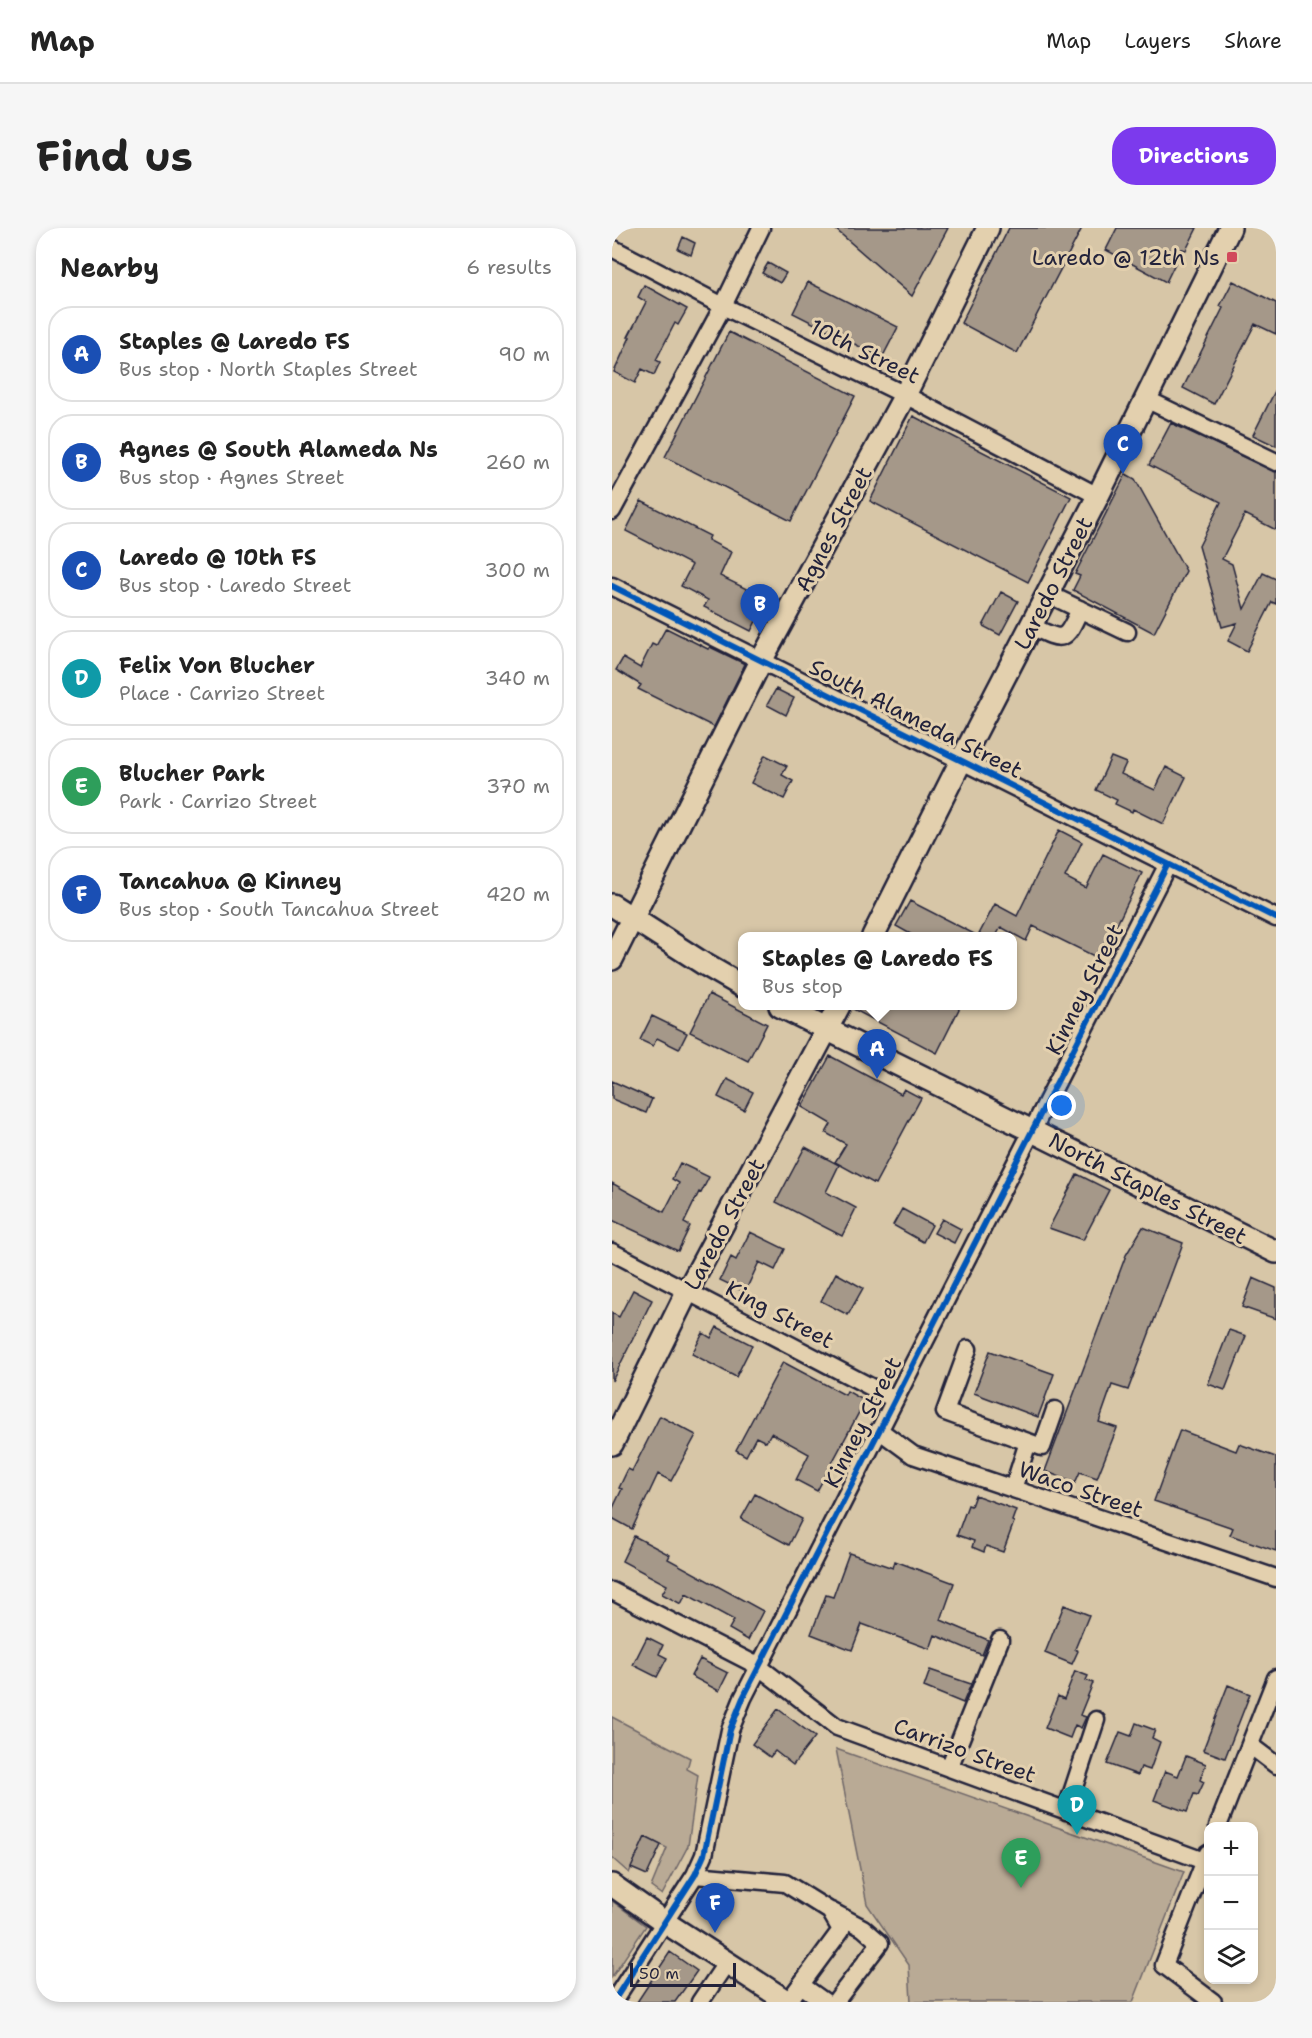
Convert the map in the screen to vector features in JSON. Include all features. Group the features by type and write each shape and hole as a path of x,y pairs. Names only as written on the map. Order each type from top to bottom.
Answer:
{"main road":[{"name":"Agnes Street","path":"612,959 761,661 905,395 988,228"},
{"name":"Laredo Street","path":"875,932 1098,496 1230,228"},
{"path":"612,905 738,984"},
{"name":"North Staples Street","path":"790,1010 1276,1252"},
{"name":"Laredo Street","path":"612,1443 688,1290 836,1010"},
{"path":"614,1885 666,1923 788,2002"}],"street":[{"path":"612,511 723,306 761,228"},
{"name":"10th Street","path":"612,248 723,306 905,395 1098,496"},
{"path":"1146,399 1276,462"},
{"name":"South Alameda Street","path":"612,586 1276,918"},
{"path":"1048,594 1128,632"},
{"path":"1031,626 1058,638 1065,637 1071,630 1080,609"},
{"name":"Kinney Street","path":"613,2002 695,1875 704,1855 730,1730 758,1666 1168,864"},
{"name":"King Street","path":"612,1252 894,1399"},
{"path":"968,1349 945,1412 1042,1447 1055,1410"},
{"name":"Waco Street","path":"879,1430 913,1455 1276,1578"},
{"path":"1013,1489 1028,1442"},
{"name":"Carrizo Street","path":"612,1591 758,1666 837,1727 1066,1810 1204,1855"},
{"path":"949,1768 1000,1640"},
{"path":"1220,1822 1276,1678"},
{"path":"1066,1810 1096,1720"},
{"path":"1251,1746 1276,1765"},
{"path":"1204,1861 1164,1965 1213,2002"},
{"path":"695,1875 785,1883 863,1928 880,1943 835,2002"},
{"path":"788,2002 841,1929 830,1911"},
{"path":"700,2002 727,1962"},
{"path":"801,1985 825,2002"}],"shaded area":[{"path":"612,1717 690,1758 687,1769 698,1775 688,1846 662,1895 651,1887 667,1848 645,1837 629,1873 612,1858"},
{"path":"836,1749 1184,1872 1133,2002 911,2002 909,1965 867,1904"},
{"path":"612,1901 646,1926 612,1977"}],"building":[{"path":"834,228 948,228 912,296"},
{"path":"1009,228 1082,228 1017,353 961,323"},
{"path":"1117,228 1197,228 1186,250 1182,249 1166,282 1106,250"},
{"path":"683,237 695,243 691,255 678,249"},
{"path":"768,263 786,273 780,283 762,273"},
{"path":"1233,281 1276,303 1276,334 1255,324 1214,404 1183,388 1223,308 1220,306"},
{"path":"808,282 898,327 882,358 793,313"},
{"path":"644,285 687,309 678,325 675,323 656,360 660,362 654,375 642,369 635,383 614,372 630,337 628,337 646,302 638,297"},
{"path":"729,332 855,396 791,521 665,457"},
{"path":"1276,389 1276,446 1253,435"},
{"path":"913,416 1071,497 1028,582 870,501"},
{"path":"1171,423 1276,472 1276,530 1245,514 1222,559 1232,564 1244,609 1263,573 1276,579 1276,604 1272,602 1247,651 1228,641 1237,623 1222,627 1199,546 1221,502 1149,465"},
{"path":"1126,474 1135,479 1186,571 1154,633 1073,590 1080,576 1075,574"},
{"path":"641,501 710,536 708,540 731,552 720,576 767,599 751,631 704,607 708,600 681,586 692,565 626,531"},
{"path":"1001,592 1018,601 1000,635 983,626"},
{"path":"666,628 745,664 714,727 638,689 641,685 616,670 623,658 640,668 652,644 656,646"},
{"path":"776,689 794,698 786,715 767,705"},
{"path":"765,755 787,766 782,775 793,781 784,799 751,783"},
{"path":"1111,757 1126,763 1121,774 1155,790 1166,767 1186,777 1163,824 1133,809 1132,812 1115,804 1117,800 1096,790"},
{"path":"1059,830 1082,842 1065,877 1086,888 1103,854 1142,873 1100,959 1033,926 1026,941 1017,936 1017,932 1010,932 1001,927 998,932 980,932 995,904 1017,916"},
{"path":"910,901 970,932 907,932 896,926"},
{"path":"709,994 767,1024 748,1061 690,1032"},
{"path":"855,1010 958,1010 937,1053"},
{"path":"652,1016 687,1033 679,1049 657,1038 653,1046 640,1040"},
{"path":"830,1056 901,1094 904,1089 921,1098 875,1184 835,1162 846,1144 826,1133 831,1124 802,1107"},
{"path":"727,1079 753,1092 744,1110 718,1097"},
{"path":"612,1081 652,1099 646,1113 612,1099"},
{"path":"805,1147 839,1165 826,1192 856,1208 842,1236 776,1202"},
{"path":"680,1163 709,1177 684,1223 690,1226 678,1251 612,1220 612,1183 664,1212 679,1183 672,1179"},
{"path":"1077,1174 1109,1190 1083,1240 1049,1228"},
{"path":"902,1209 932,1225 923,1242 893,1225"},
{"path":"942,1219 961,1229 954,1243 934,1233"},
{"path":"1143,1227 1183,1243 1128,1390 1112,1385 1099,1422 1117,1428 1097,1478 1080,1472 1075,1483 1045,1471 1126,1255"},
{"path":"750,1232 785,1249 775,1270 759,1262 745,1292 720,1280 731,1257 736,1260"},
{"path":"836,1273 863,1288 848,1315 821,1301"},
{"path":"1253,1278 1276,1288 1276,1319 1242,1307"},
{"path":"633,1290 652,1300 612,1381 612,1313 619,1317"},
{"path":"717,1327 752,1345 736,1377 692,1354 703,1333 711,1338"},
{"path":"1229,1330 1246,1336 1225,1390 1208,1384"},
{"path":"990,1351 1054,1374 1038,1417 974,1393"},
{"path":"783,1362 845,1395 847,1391 865,1401 817,1491 796,1480 809,1454 771,1433 766,1442 756,1437 746,1456 736,1450"},
{"path":"660,1416 696,1435 671,1481 658,1474 632,1529 612,1518 612,1510 628,1469 632,1471"},
{"path":"1180,1430 1236,1451 1239,1444 1276,1457 1276,1551 1230,1535 1233,1528 1154,1501"},
{"path":"755,1494 802,1519 789,1545 741,1519"},
{"path":"975,1495 1016,1510 1003,1552 986,1546 984,1552 972,1547 974,1541 957,1535 968,1505 971,1506"},
{"path":"634,1536 670,1555 668,1559 763,1611 748,1640 729,1629 734,1620 686,1594 681,1604 662,1594 667,1585 622,1561"},
{"path":"849,1553 893,1568 895,1561 954,1583 941,1620 988,1640 982,1655 935,1635 930,1649 862,1624 852,1650 811,1634 826,1595 833,1597"},
{"path":"1064,1605 1089,1615 1075,1649 1078,1651 1072,1664 1045,1653"},
{"path":"647,1637 663,1645 659,1654 667,1658 657,1677 633,1665"},
{"path":"700,1659 728,1673 719,1691 691,1676"},
{"path":"930,1670 971,1684 963,1703 924,1687"},
{"path":"1075,1671 1088,1676 1086,1680 1093,1683 1080,1715 1086,1717 1081,1728 1075,1725 1070,1738 1045,1728 1058,1696 1064,1699"},
{"path":"1228,1685 1250,1694 1225,1758 1203,1750"},
{"path":"778,1709 815,1737 793,1765 775,1751 770,1757 752,1744"},
{"path":"1136,1723 1155,1730 1152,1738 1160,1742 1150,1770 1141,1767 1138,1775 1107,1764 1120,1732 1131,1736"},
{"path":"1186,1756 1206,1764 1200,1780 1204,1782 1198,1795 1194,1794 1187,1812 1154,1800 1165,1771 1178,1776"},
{"path":"645,1837 661,1845 647,1875 631,1868"},
{"path":"670,1952 697,1971 675,2002 637,2002"}],"cycle path":[{"path":"612,586 1276,918"},
{"path":"613,2002 695,1875 704,1855 730,1730 743,1698 1168,864"}],"place":[{"name":"Laredo @ 12th Ns","path":"1232,257"},
{"name":"Laredo @ 10th FS","path":"1123,474"},
{"name":"Agnes @ South Alameda Ns","path":"760,634"},
{"name":"Staples @ Laredo FS","path":"877,1079"},
{"name":"Felix Von Blucher","path":"1077,1835"},
{"name":"Blucher Park","path":"1021,1888"},
{"name":"Tancahua @ Kinney","path":"715,1933"}]}
